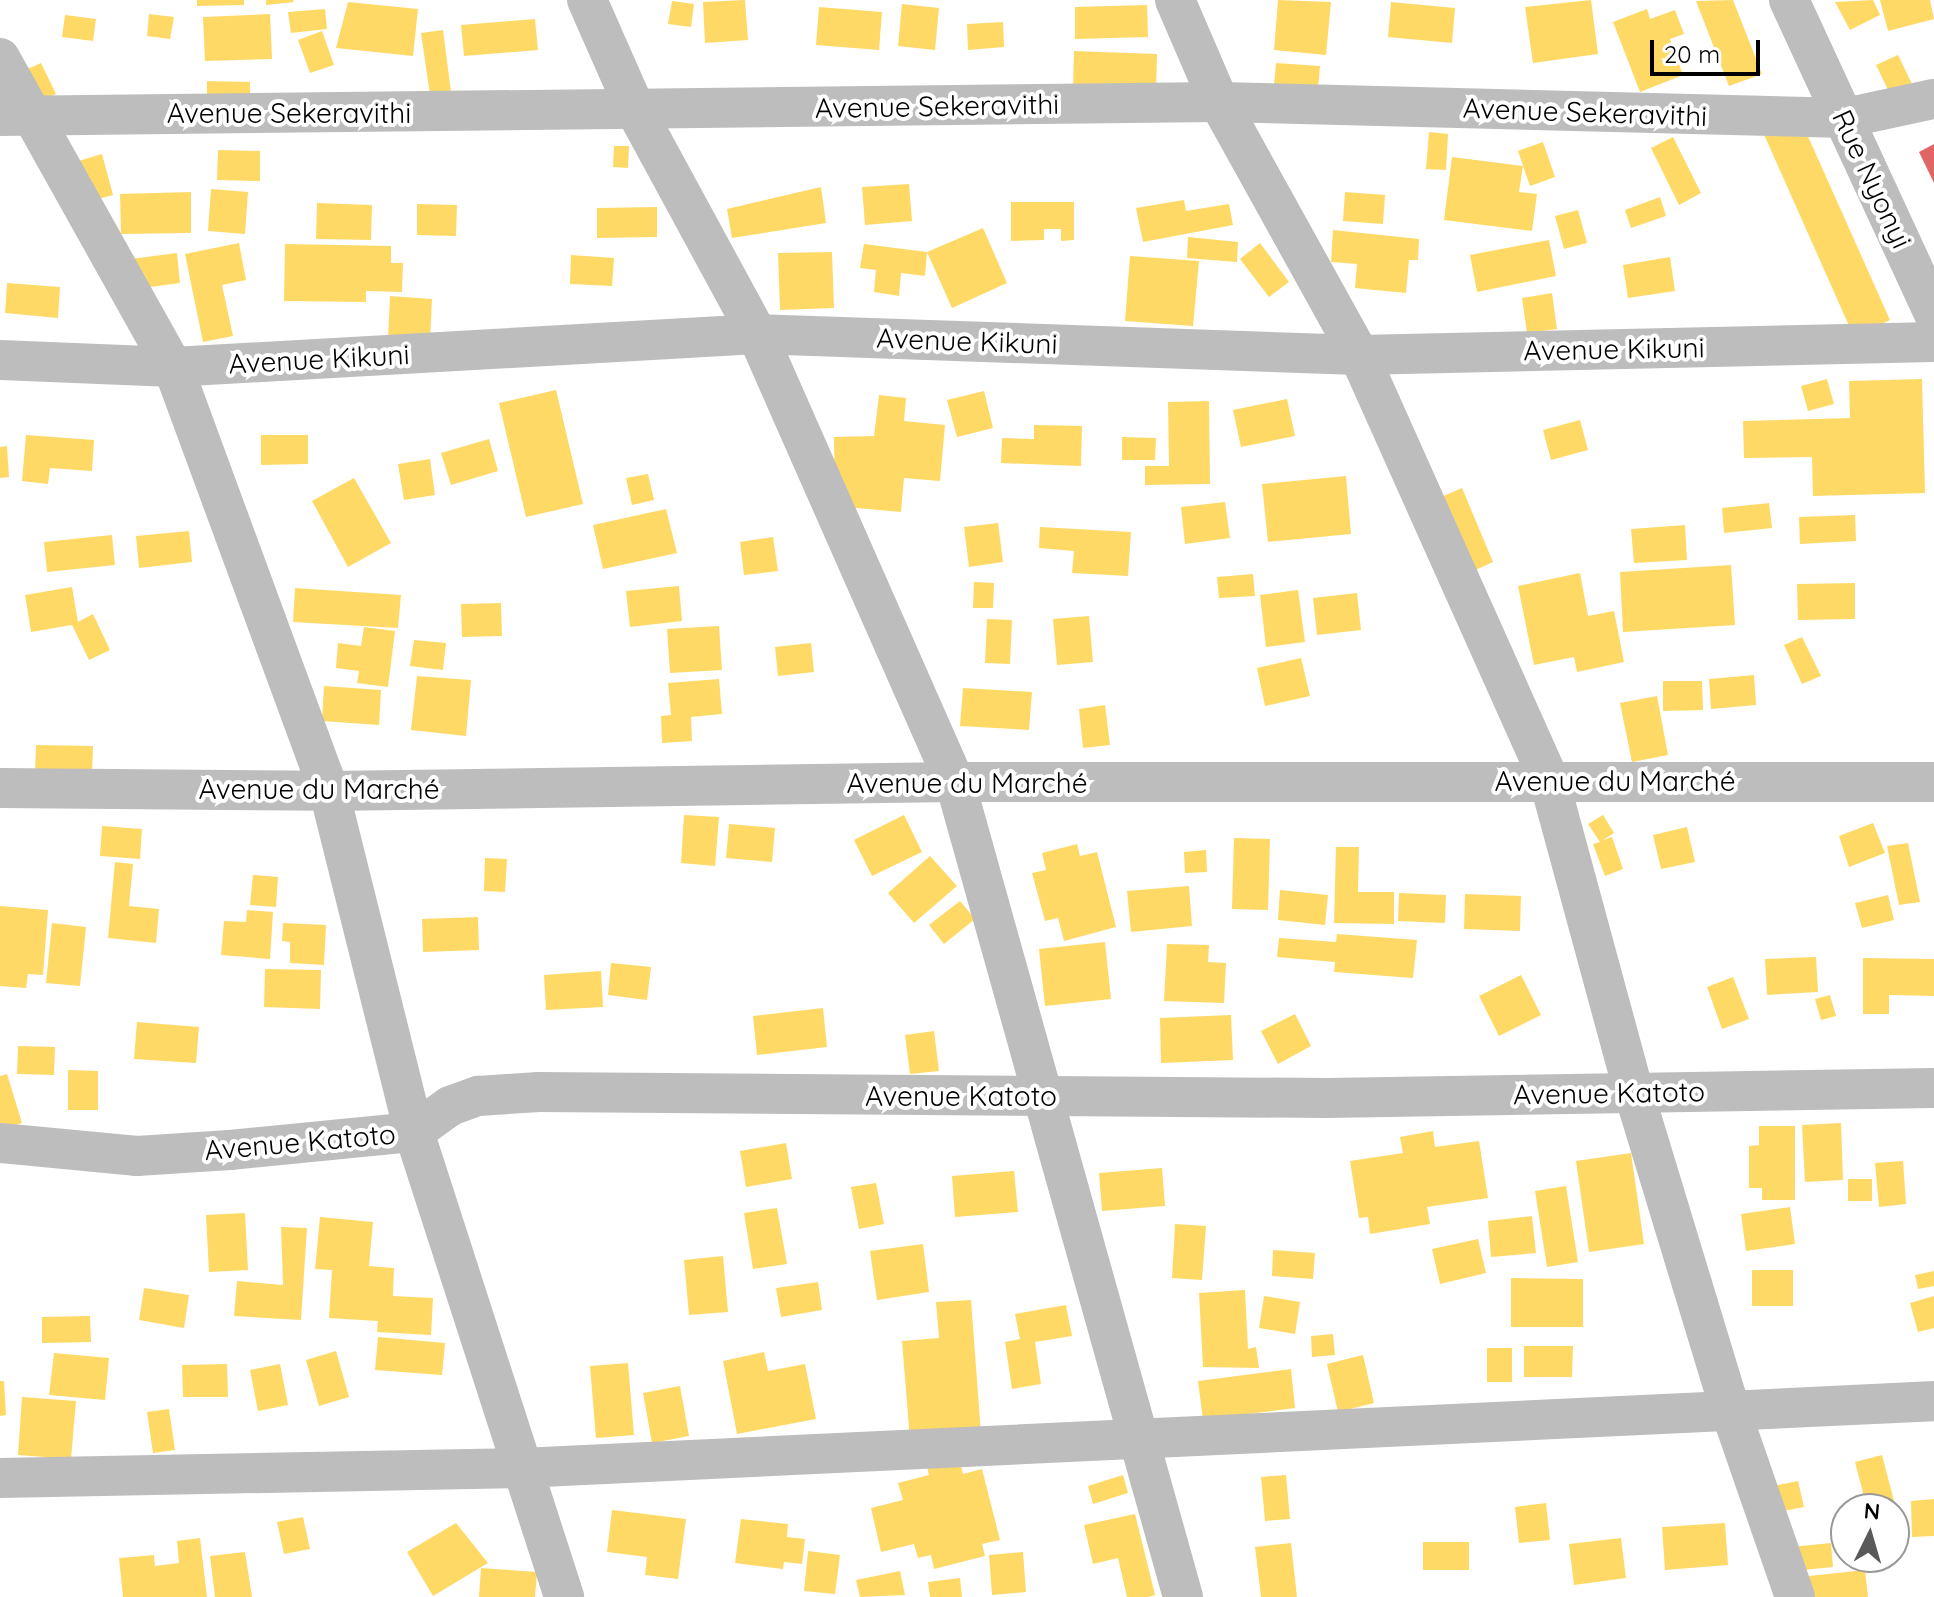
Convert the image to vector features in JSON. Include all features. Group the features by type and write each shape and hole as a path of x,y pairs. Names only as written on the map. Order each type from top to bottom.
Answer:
{"street":[{"path":"587,0 636,111 757,334 955,782 1183,1597"},
{"path":"1175,0 1219,102 1359,355 1549,780 1634,1093 1731,1412 1795,1597"},
{"name":"Rue Nyonyi","path":"1789,0 1934,314"},
{"path":"0,58 15,115 173,367 329,791 414,1132 564,1597"},
{"name":"Avenue Sekeravithi","path":"15,115 636,111 1219,102 1845,118 1934,99"},
{"name":"Avenue Kikuni","path":"0,360 173,367 757,334 1359,355 1934,342"},
{"name":"Avenue du Marché","path":"0,788 329,791 955,782 1934,782"},
{"name":"Avenue Katoto","path":"0,1143 137,1156 414,1132 450,1106 478,1096 539,1092 1327,1098 1934,1088"},
{"path":"0,1478 521,1468 1140,1442 1934,1401"}],"building: Homes":[{"path":"197,0 244,0 244,5 197,6"},
{"path":"266,0 293,0 294,2 266,5"},
{"path":"745,0 748,40 705,43 703,2"},
{"path":"1278,0 1331,2 1326,55 1274,50"},
{"path":"1591,0 1598,54 1533,63 1525,7"},
{"path":"1733,0 1762,74 1729,86 1696,1"},
{"path":"1873,0 1880,15 1850,30 1835,2"},
{"path":"1880,0 1930,0 1934,19 1888,31"},
{"path":"672,1 694,4 691,27 668,24"},
{"path":"348,2 418,9 413,56 336,48"},
{"path":"1391,2 1455,8 1452,43 1388,37"},
{"path":"902,4 939,8 935,50 898,46"},
{"path":"1147,5 1148,37 1075,39 1075,7"},
{"path":"819,7 882,12 879,50 816,45"},
{"path":"325,9 327,29 291,33 288,12"},
{"path":"1647,9 1650,19 1675,10 1684,34 1670,39 1683,75 1640,92 1613,22"},
{"path":"149,14 174,17 170,39 147,36"},
{"path":"270,14 272,59 205,61 203,17"},
{"path":"65,15 96,19 93,41 62,37"},
{"path":"535,19 538,50 464,56 461,25"},
{"path":"1003,22 1004,47 968,50 967,24"},
{"path":"443,30 451,92 430,95 421,33"},
{"path":"322,31 334,65 310,73 298,40"},
{"path":"1074,51 1157,54 1156,93 1073,90"},
{"path":"1898,55 1912,84 1890,94 1876,65"},
{"path":"41,63 56,94 38,102 23,71"},
{"path":"1276,63 1320,66 1318,89 1274,85"},
{"path":"207,81 250,82 250,103 207,102"},
{"path":"1798,114 1890,320 1854,337 1762,130"},
{"path":"1429,132 1448,134 1446,170 1426,169"},
{"path":"1673,137 1701,193 1679,205 1651,148"},
{"path":"1543,142 1555,177 1530,186 1518,151"},
{"path":"614,146 629,146 628,168 613,167"},
{"path":"218,150 260,151 260,181 217,180"},
{"path":"102,154 113,195 87,202 75,162"},
{"path":"1452,157 1523,166 1519,192 1537,194 1532,231 1444,220"},
{"path":"909,184 912,221 865,225 862,187"},
{"path":"821,187 826,223 732,238 727,209"},
{"path":"211,189 248,192 245,234 208,231"},
{"path":"191,192 191,233 121,234 120,194"},
{"path":"1345,192 1385,195 1383,224 1343,221"},
{"path":"1660,197 1666,216 1631,228 1625,210"},
{"path":"1184,200 1186,211 1229,204 1233,225 1143,242 1136,208"},
{"path":"1011,202 1074,202 1074,240 1061,241 1061,229 1044,229 1044,240 1011,241"},
{"path":"317,203 372,205 371,240 316,239"},
{"path":"417,204 457,205 456,236 417,235"},
{"path":"657,207 657,237 597,238 597,208"},
{"path":"1578,210 1587,243 1564,249 1555,216"},
{"path":"983,228 1007,283 952,308 927,252"},
{"path":"1333,230 1419,239 1418,260 1409,260 1406,293 1355,288 1357,264 1331,262"},
{"path":"1188,237 1238,242 1237,262 1187,258"},
{"path":"1549,240 1556,276 1477,292 1470,255"},
{"path":"239,243 246,280 222,285 233,336 203,342 185,254"},
{"path":"1260,243 1289,282 1269,297 1240,259"},
{"path":"285,244 391,246 391,263 403,263 402,292 366,291 366,302 284,301"},
{"path":"864,244 927,252 925,276 901,273 899,296 874,292 876,270 860,268"},
{"path":"832,252 834,308 780,310 778,253"},
{"path":"177,253 180,283 135,289 131,259"},
{"path":"571,255 614,258 612,286 570,284"},
{"path":"1130,256 1199,261 1193,326 1125,321"},
{"path":"1670,257 1675,291 1628,298 1623,265"},
{"path":"7,283 60,287 58,318 5,313"},
{"path":"1552,293 1557,329 1527,333 1522,298"},
{"path":"390,296 432,299 430,341 388,340"},
{"path":"1827,379 1834,404 1808,411 1801,386"},
{"path":"1922,379 1925,493 1813,496 1812,457 1744,458 1743,421 1850,418 1849,381"},
{"path":"556,390 583,504 526,517 499,403"},
{"path":"984,391 993,428 957,437 947,400"},
{"path":"879,395 906,398 904,421 945,425 940,481 904,478 901,512 835,506 834,437 874,436"},
{"path":"1287,399 1295,436 1241,447 1233,410"},
{"path":"1209,401 1210,484 1145,485 1145,466 1169,466 1168,402"},
{"path":"1580,420 1588,450 1551,460 1543,430"},
{"path":"1034,425 1082,426 1081,466 1001,463 1002,438 1034,439"},
{"path":"26,435 94,440 92,471 50,468 48,484 22,481"},
{"path":"261,435 308,435 308,464 261,465"},
{"path":"1122,437 1156,438 1155,460 1122,460"},
{"path":"489,439 498,471 451,485 441,453"},
{"path":"7,446 9,477 0,478 0,447"},
{"path":"430,459 435,495 404,500 398,464"},
{"path":"648,474 654,500 632,505 626,478"},
{"path":"1346,476 1351,534 1268,542 1262,484"},
{"path":"354,478 391,543 348,567 312,501"},
{"path":"1462,488 1493,562 1467,574 1434,500"},
{"path":"1225,502 1230,538 1185,544 1181,507"},
{"path":"1769,503 1772,528 1724,533 1722,508"},
{"path":"666,509 677,553 603,569 593,525"},
{"path":"1855,515 1856,541 1800,544 1799,517"},
{"path":"998,523 1003,562 969,567 964,527"},
{"path":"1685,525 1687,560 1634,563 1631,529"},
{"path":"1040,527 1131,532 1128,576 1072,573 1074,551 1039,548"},
{"path":"189,531 192,562 139,568 136,536"},
{"path":"112,535 115,565 47,572 44,542"},
{"path":"773,537 778,571 744,575 740,542"},
{"path":"1731,565 1735,625 1623,632 1620,572"},
{"path":"1580,573 1588,616 1614,611 1624,662 1577,672 1574,657 1534,665 1518,586"},
{"path":"1253,574 1255,596 1219,598 1217,577"},
{"path":"974,582 994,583 993,608 973,608"},
{"path":"1855,583 1855,619 1798,620 1797,584"},
{"path":"679,586 682,621 630,627 626,591"},
{"path":"72,587 78,622 93,614 110,650 89,660 72,625 31,632 25,595"},
{"path":"295,588 401,595 398,628 293,622"},
{"path":"1298,590 1305,642 1266,647 1260,595"},
{"path":"1357,593 1361,630 1317,635 1313,598"},
{"path":"501,603 502,636 462,637 461,604"},
{"path":"1089,616 1093,662 1057,665 1053,619"},
{"path":"987,619 1012,620 1010,664 985,663"},
{"path":"719,626 722,670 670,673 667,629"},
{"path":"364,627 395,631 388,687 357,683 359,671 336,668 338,643 361,646"},
{"path":"1802,637 1821,676 1802,684 1784,645"},
{"path":"414,640 446,643 443,670 410,666"},
{"path":"811,643 814,672 778,676 775,647"},
{"path":"1301,658 1310,696 1265,706 1257,668"},
{"path":"1754,675 1756,705 1711,709 1709,679"},
{"path":"417,676 471,680 466,736 411,730"},
{"path":"719,679 722,714 691,717 692,741 662,743 661,716 671,715 668,683"},
{"path":"1663,681 1702,681 1703,710 1663,711"},
{"path":"324,686 381,690 379,725 322,721"},
{"path":"963,688 1032,692 1029,730 960,726"},
{"path":"1657,696 1668,755 1632,762 1620,703"},
{"path":"1105,705 1110,745 1083,748 1079,709"},
{"path":"36,745 93,746 92,776 35,775"},
{"path":"684,815 719,817 715,866 681,863"},
{"path":"904,815 922,852 872,876 854,840"},
{"path":"1603,815 1614,833 1603,840 1612,837 1623,869 1605,876 1593,844 1600,842 1588,824"},
{"path":"1873,823 1885,853 1849,867 1839,836"},
{"path":"729,824 775,828 772,862 726,858"},
{"path":"102,826 142,829 140,859 100,856"},
{"path":"1687,827 1695,862 1661,869 1653,835"},
{"path":"1234,838 1270,839 1268,910 1232,909"},
{"path":"1908,843 1920,902 1899,905 1887,846"},
{"path":"1077,844 1080,856 1097,852 1116,927 1064,941 1058,918 1045,921 1032,873 1046,870 1042,853"},
{"path":"1336,847 1359,847 1358,892 1394,892 1394,924 1334,923"},
{"path":"1206,850 1207,872 1185,873 1184,852"},
{"path":"930,856 957,886 914,923 888,893"},
{"path":"485,858 507,859 505,892 484,891"},
{"path":"115,862 133,864 129,906 159,909 156,943 108,938"},
{"path":"253,875 278,877 276,907 250,905"},
{"path":"1189,886 1192,926 1131,932 1127,891"},
{"path":"1280,890 1328,895 1325,925 1278,920"},
{"path":"1399,893 1446,895 1445,923 1398,921"},
{"path":"1465,894 1521,896 1520,931 1464,929"},
{"path":"1888,895 1894,920 1862,928 1855,903"},
{"path":"960,901 975,919 944,944 929,925"},
{"path":"0,906 48,910 43,975 28,974 26,988 0,986"},
{"path":"247,910 273,912 270,959 221,955 224,921 246,922"},
{"path":"478,917 479,950 423,952 422,919"},
{"path":"52,923 86,927 80,986 46,983"},
{"path":"283,923 326,925 324,965 290,963 290,942 282,941"},
{"path":"1337,934 1417,940 1413,978 1334,972 1335,962 1277,957 1279,938 1336,942"},
{"path":"1105,942 1111,999 1045,1006 1039,949"},
{"path":"1167,944 1209,945 1208,962 1226,963 1224,1003 1164,1001"},
{"path":"1816,957 1818,992 1767,995 1765,959"},
{"path":"1863,958 1934,959 1934,996 1889,995 1889,1014 1863,1014"},
{"path":"611,963 651,967 647,1000 608,995"},
{"path":"265,969 321,970 320,1009 264,1007"},
{"path":"601,971 603,1007 546,1010 544,975"},
{"path":"1521,975 1541,1015 1499,1036 1479,996"},
{"path":"1733,977 1749,1019 1722,1029 1707,987"},
{"path":"1830,995 1836,1016 1821,1020 1815,999"},
{"path":"823,1008 827,1047 757,1055 753,1016"},
{"path":"1295,1014 1311,1046 1278,1064 1261,1031"},
{"path":"1231,1015 1233,1060 1161,1063 1160,1018"},
{"path":"137,1022 199,1027 196,1063 134,1059"},
{"path":"934,1031 939,1071 910,1074 905,1035"},
{"path":"18,1046 55,1047 54,1075 17,1074"},
{"path":"68,1070 98,1071 98,1110 68,1110"},
{"path":"7,1074 22,1123 0,1130 0,1076"},
{"path":"1841,1123 1843,1180 1805,1182 1802,1125"},
{"path":"1759,1126 1795,1126 1795,1200 1762,1200 1762,1188 1749,1188 1749,1146 1759,1145"},
{"path":"1433,1131 1435,1147 1479,1141 1488,1198 1427,1207 1430,1224 1370,1234 1368,1217 1359,1218 1350,1161 1403,1153 1400,1137"},
{"path":"786,1143 792,1179 746,1187 740,1151"},
{"path":"1631,1153 1644,1244 1589,1252 1576,1161"},
{"path":"1903,1161 1906,1204 1879,1207 1875,1163"},
{"path":"1162,1168 1165,1206 1102,1211 1099,1173"},
{"path":"1014,1171 1018,1212 955,1217 952,1176"},
{"path":"1848,1179 1872,1179 1872,1201 1848,1201"},
{"path":"876,1183 884,1224 859,1229 851,1187"},
{"path":"1566,1186 1578,1262 1547,1267 1535,1191"},
{"path":"1790,1207 1795,1244 1746,1251 1741,1214"},
{"path":"777,1208 787,1264 753,1269 744,1213"},
{"path":"245,1213 248,1270 209,1272 206,1215"},
{"path":"1532,1216 1536,1253 1491,1257 1488,1221"},
{"path":"320,1217 373,1222 369,1266 394,1268 393,1296 433,1298 431,1335 377,1332 378,1321 329,1318 332,1270 315,1269"},
{"path":"1175,1224 1206,1226 1202,1280 1172,1278"},
{"path":"281,1227 307,1228 301,1320 234,1316 237,1281 283,1285"},
{"path":"1478,1239 1486,1273 1440,1284 1432,1249"},
{"path":"923,1244 929,1292 877,1300 870,1251"},
{"path":"1273,1250 1315,1253 1313,1279 1272,1276"},
{"path":"723,1256 728,1312 689,1315 684,1260"},
{"path":"1752,1270 1793,1270 1793,1306 1752,1306"},
{"path":"1934,1271 1934,1286 1918,1289 1915,1275"},
{"path":"1511,1278 1583,1279 1583,1327 1511,1327"},
{"path":"818,1282 822,1310 781,1317 776,1288"},
{"path":"144,1288 189,1295 184,1328 139,1320"},
{"path":"1245,1290 1248,1349 1256,1347 1259,1368 1203,1367 1199,1293"},
{"path":"1264,1296 1300,1302 1295,1334 1259,1328"},
{"path":"1934,1296 1934,1328 1918,1332 1910,1303"},
{"path":"971,1300 981,1434 910,1440 902,1341 939,1338 936,1302"},
{"path":"1066,1305 1072,1336 1035,1342 1041,1384 1012,1389 1005,1342 1020,1339 1015,1314"},
{"path":"90,1316 91,1342 42,1343 42,1317"},
{"path":"1333,1334 1335,1355 1312,1357 1311,1336"},
{"path":"378,1337 445,1343 442,1375 375,1370"},
{"path":"1524,1346 1573,1346 1572,1377 1524,1377"},
{"path":"1487,1348 1512,1348 1512,1382 1487,1382"},
{"path":"336,1351 349,1397 319,1406 306,1360"},
{"path":"764,1352 768,1371 805,1364 816,1419 737,1434 723,1361"},
{"path":"54,1353 109,1358 105,1400 49,1395"},
{"path":"1363,1355 1374,1403 1338,1412 1327,1364"},
{"path":"628,1363 634,1435 596,1438 590,1366"},
{"path":"227,1364 228,1397 183,1397 182,1365"},
{"path":"280,1364 288,1405 258,1411 250,1370"},
{"path":"1291,1369 1295,1408 1203,1420 1198,1381"},
{"path":"0,1381 4,1381 6,1415 0,1416"},
{"path":"680,1386 689,1436 652,1443 643,1393"},
{"path":"22,1397 76,1401 71,1459 18,1455"},
{"path":"169,1409 175,1450 153,1453 147,1412"},
{"path":"1882,1455 1892,1493 1863,1493 1855,1462"},
{"path":"959,1458 963,1474 982,1469 1000,1540 982,1544 985,1556 934,1569 931,1555 918,1558 914,1544 881,1552 871,1508 903,1500 898,1483 929,1475 927,1467"},
{"path":"1123,1475 1128,1493 1093,1504 1088,1486"},
{"path":"1286,1475 1290,1519 1265,1521 1261,1477"},
{"path":"1798,1481 1804,1507 1778,1512 1773,1486"},
{"path":"1934,1499 1934,1536 1912,1537 1911,1501"},
{"path":"1546,1503 1550,1540 1519,1543 1515,1507"},
{"path":"612,1510 686,1519 678,1579 645,1575 647,1557 607,1552"},
{"path":"1135,1514 1155,1595 1148,1597 1127,1597 1118,1558 1093,1564 1084,1525"},
{"path":"303,1517 310,1549 284,1554 277,1522"},
{"path":"741,1519 788,1524 787,1537 805,1539 802,1564 784,1562 783,1569 735,1563"},
{"path":"456,1523 488,1563 433,1596 407,1552"},
{"path":"1725,1523 1728,1565 1665,1570 1662,1527"},
{"path":"200,1538 207,1597 123,1597 119,1558 154,1555 155,1566 179,1563 177,1541"},
{"path":"1621,1538 1626,1578 1574,1585 1569,1544"},
{"path":"1423,1542 1469,1542 1469,1570 1423,1570"},
{"path":"1291,1543 1297,1597 1261,1597 1255,1547"},
{"path":"1830,1543 1830,1567 1793,1571 1791,1547"},
{"path":"808,1551 840,1555 835,1594 804,1591"},
{"path":"245,1552 252,1597 215,1597 210,1556"},
{"path":"1023,1552 1026,1592 992,1595 989,1555"},
{"path":"481,1568 537,1572 535,1597 479,1597"},
{"path":"900,1571 905,1595 860,1597 856,1580"},
{"path":"1865,1573 1868,1597 1811,1597 1809,1576"},
{"path":"960,1578 962,1597 930,1597 928,1582"}],"building: Shops":[{"path":"1934,144 1934,183 1919,152"}]}
